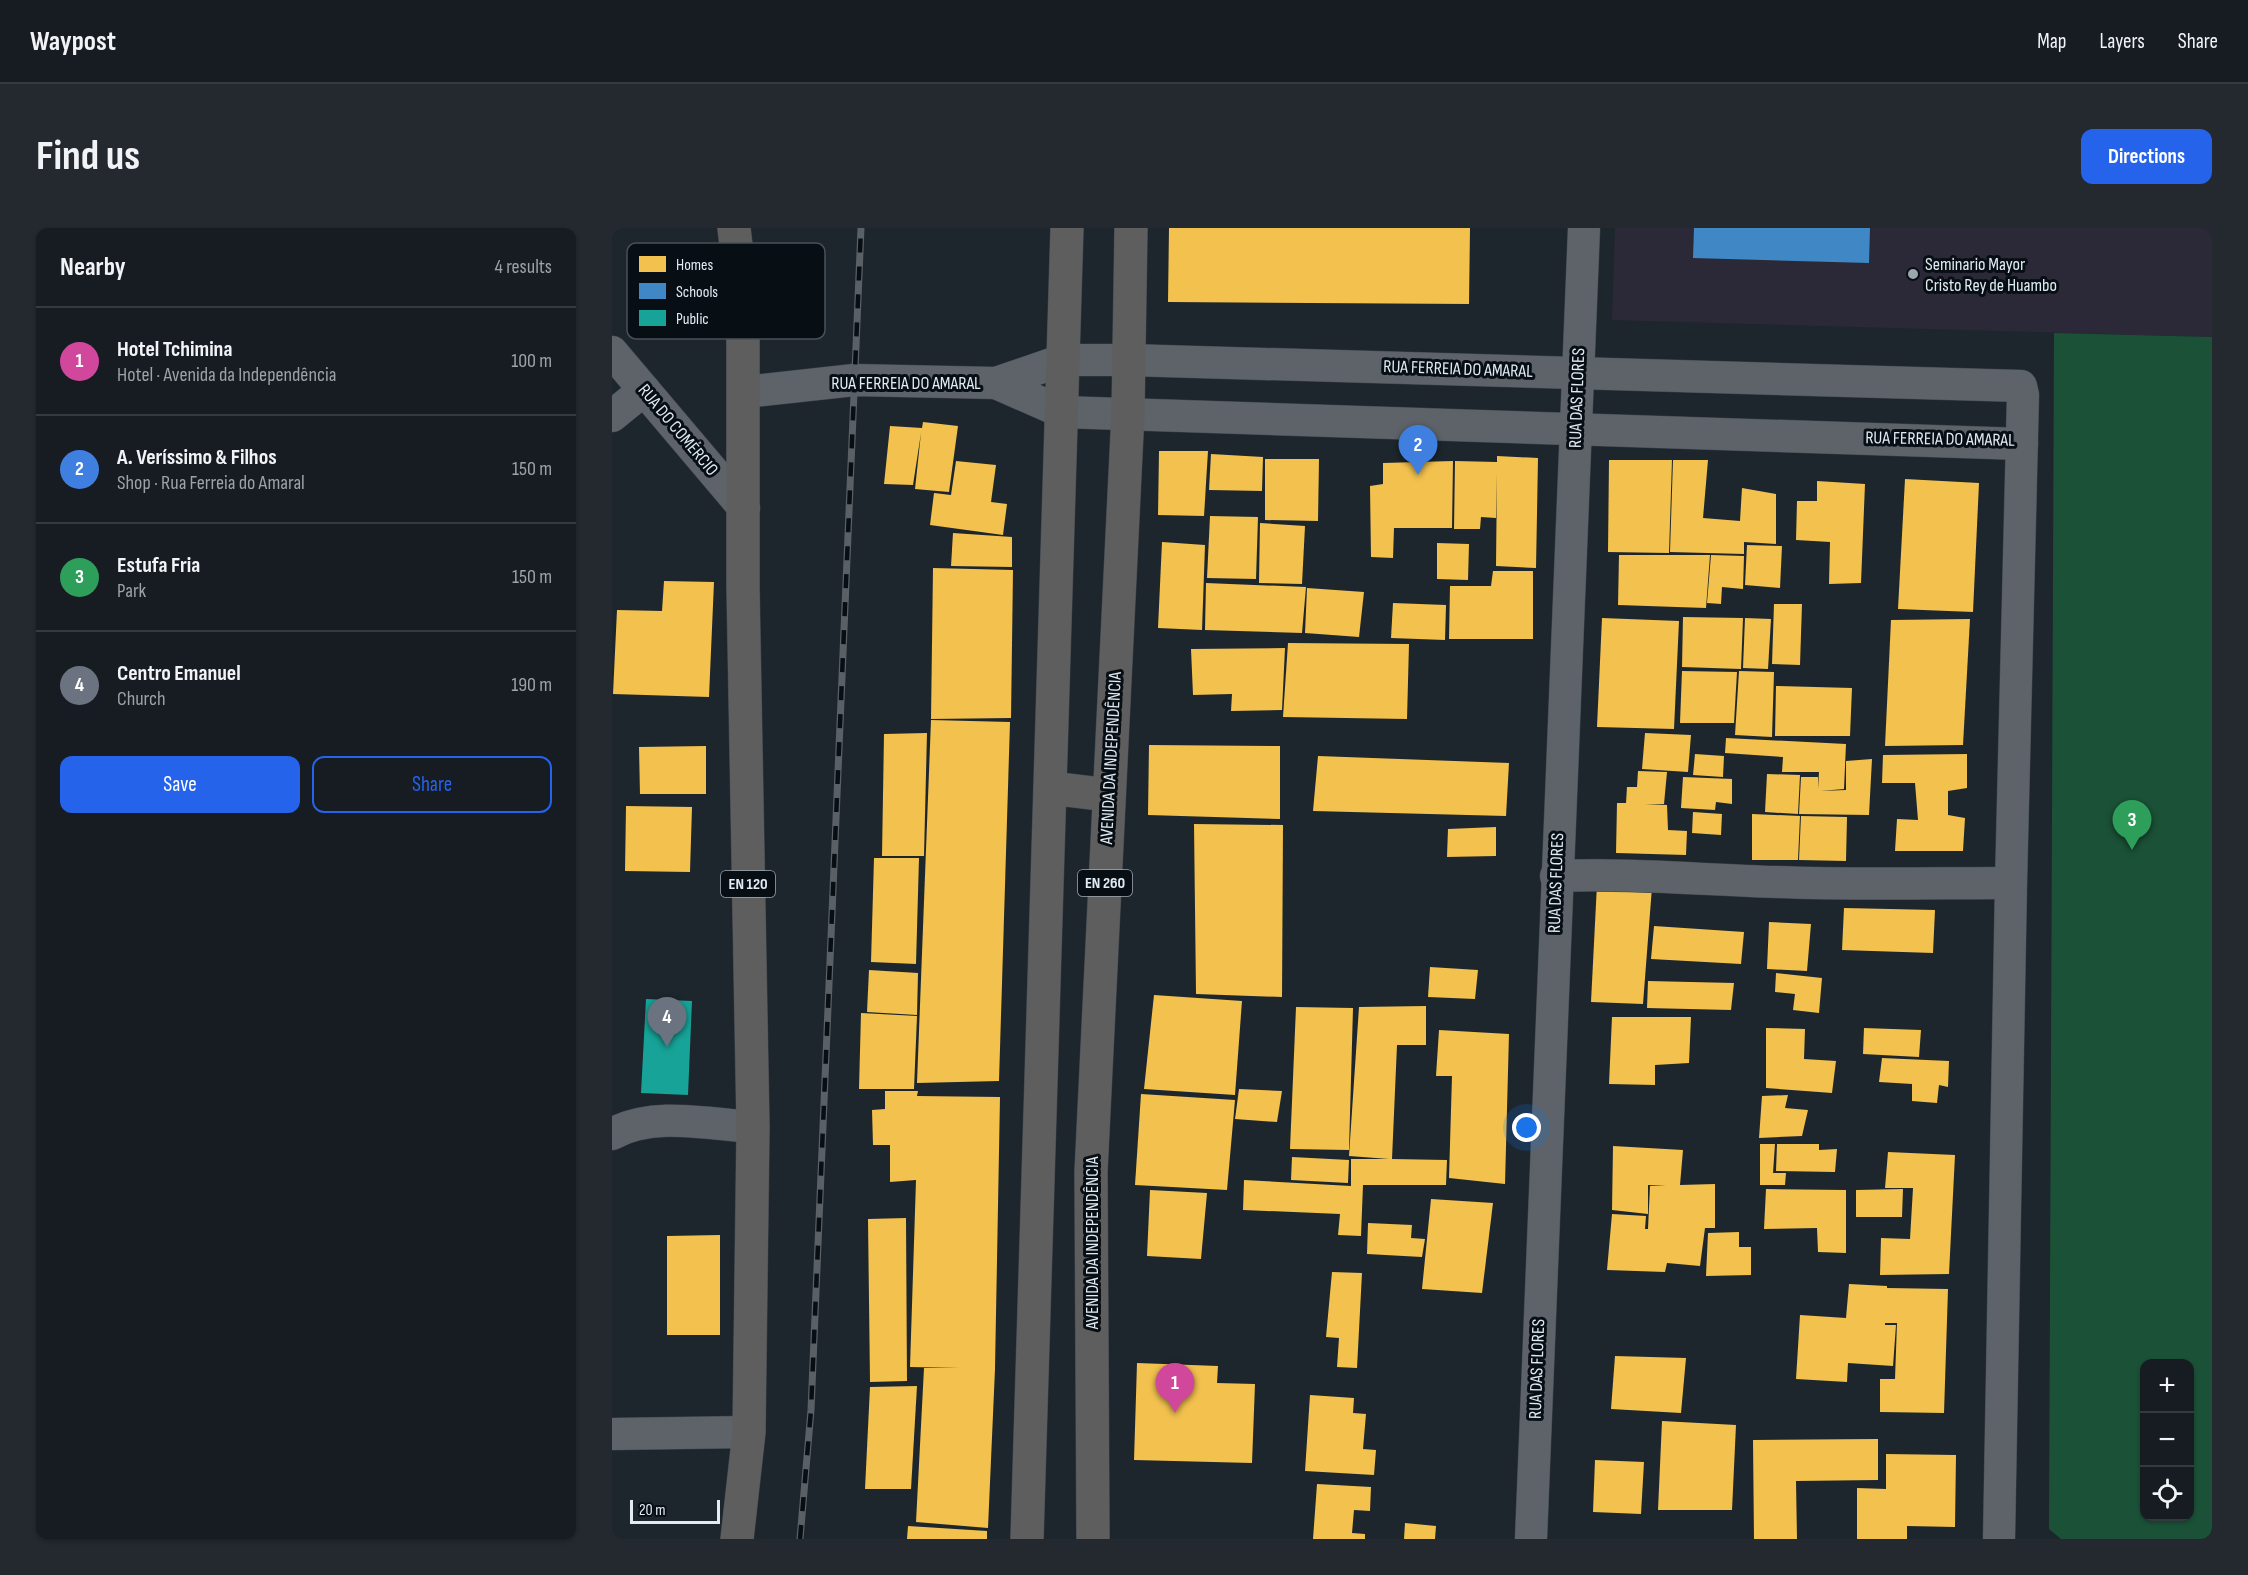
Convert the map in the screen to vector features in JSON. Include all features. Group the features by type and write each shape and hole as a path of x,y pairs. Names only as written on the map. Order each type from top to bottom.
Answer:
{"main road":[{"path":"1027,1539 1067,228"},
{"name":"AVENIDA DA INDEPENDÊNCIA","path":"1093,1539 1091,1172 1128,413 1131,228"},
{"name":"EN 120","path":"737,1539 749,1432 753,1127 746,784 743,339"},
{"path":"1050,789 1109,795"},
{"path":"1038,1168 1091,1172"}],"street":[{"name":"RUA DAS FLORES","path":"1531,1539 1556,876 1584,228"},
{"name":"RUA DO COMÉRCIO","path":"612,352 744,508"},
{"name":"RUA FERREIA DO AMARAL","path":"744,392 854,380 996,383 1063,360 1577,372 2021,386 2023,395 2022,444 1062,412 996,383"},
{"path":"612,416 644,390"},
{"path":"2000,1539 2011,883 2022,444"},
{"path":"1556,876 1604,874 1794,883 2011,883"},
{"path":"612,1134 624,1128 658,1120 753,1127"},
{"path":"612,1434 749,1432"}],"shaded area":[{"name":"Seminario Mayor Cristo Rey de Huambo","path":"1615,228 2212,228 2212,337 1612,320"}],"green space":[{"path":"2054,333 2212,337 2212,1539 2061,1539 2049,1529"}],"building: Homes":[{"path":"1169,228 1470,228 1469,304 1168,302"},
{"path":"923,422 958,426 949,492 915,489 921,433 913,485 884,484 890,426 922,428"},
{"path":"1159,451 1208,451 1204,516 1158,515"},
{"path":"1211,454 1263,457 1262,491 1209,490"},
{"path":"1497,456 1538,458 1536,568 1496,566 1497,473 1496,518 1481,517 1480,529 1454,529 1455,461 1497,462"},
{"path":"1265,459 1319,459 1318,521 1265,520"},
{"path":"1609,460 1672,460 1669,553 1608,552"},
{"path":"1673,460 1708,460 1703,518 1740,521 1742,488 1776,494 1776,544 1744,542 1744,554 1670,552"},
{"path":"956,461 996,465 991,502 1007,504 1003,535 930,525 934,493 951,495"},
{"path":"1453,461 1452,528 1394,528 1393,558 1371,557 1370,486 1383,484 1383,463"},
{"path":"1905,479 1979,483 1973,612 1898,609"},
{"path":"1817,481 1865,484 1861,583 1829,584 1830,542 1796,540 1797,501 1817,501"},
{"path":"1210,516 1258,517 1256,579 1207,578"},
{"path":"1260,523 1305,526 1302,584 1259,583"},
{"path":"953,533 1012,537 1012,567 951,566"},
{"path":"1162,542 1205,545 1202,630 1158,628"},
{"path":"1437,543 1469,544 1468,580 1437,579"},
{"path":"1747,545 1782,546 1780,588 1745,585"},
{"path":"1619,555 1710,555 1706,608 1618,605"},
{"path":"1711,555 1744,556 1743,589 1722,587 1721,604 1707,603"},
{"path":"933,568 1013,570 1011,718 931,719"},
{"path":"1493,571 1533,571 1533,639 1449,639 1450,586 1491,586"},
{"path":"664,581 714,582 709,697 613,694 617,610 662,611"},
{"path":"1206,583 1306,587 1302,633 1205,630"},
{"path":"1307,588 1364,592 1359,637 1305,633"},
{"path":"1393,603 1446,605 1445,640 1391,638"},
{"path":"1774,604 1802,604 1800,665 1772,664"},
{"path":"1683,617 1743,618 1741,669 1682,667"},
{"path":"1602,618 1679,621 1674,729 1597,727"},
{"path":"1745,618 1771,619 1768,669 1743,668"},
{"path":"1970,619 1963,745 1885,746 1891,620"},
{"path":"1288,643 1409,644 1407,719 1283,717"},
{"path":"1285,648 1282,710 1231,711 1232,694 1193,695 1191,649"},
{"path":"1682,671 1737,672 1734,723 1680,723"},
{"path":"1739,671 1774,672 1772,737 1735,735"},
{"path":"1776,686 1852,688 1850,736 1775,736"},
{"path":"931,720 1010,722 999,1081 917,1083"},
{"path":"927,733 924,856 882,856 884,734"},
{"path":"1645,733 1691,735 1688,772 1642,769"},
{"path":"1726,738 1846,744 1844,789 1820,791 1846,790 1846,761 1872,759 1869,815 1799,814 1801,777 1818,777 1818,789 1819,772 1782,772 1783,757 1725,753"},
{"path":"1149,745 1280,746 1280,819 1148,815"},
{"path":"706,746 706,794 640,794 639,747"},
{"path":"1695,754 1724,756 1723,777 1693,775"},
{"path":"1967,754 1967,788 1948,791 1948,815 1965,818 1963,851 1895,851 1897,819 1918,820 1915,783 1882,783 1883,755"},
{"path":"1318,756 1509,763 1506,816 1313,811"},
{"path":"1638,771 1667,772 1664,804 1645,804 1667,805 1668,830 1687,831 1686,855 1616,853 1617,803 1626,803 1627,787 1637,787"},
{"path":"1767,774 1800,775 1798,814 1765,812"},
{"path":"1683,777 1732,779 1732,804 1716,802 1715,810 1681,808"},
{"path":"626,806 692,807 690,872 625,871"},
{"path":"1693,812 1722,814 1721,835 1692,833"},
{"path":"1752,814 1800,816 1798,860 1752,860"},
{"path":"1801,816 1847,817 1846,861 1799,860"},
{"path":"1194,824 1283,825 1282,997 1196,994"},
{"path":"1496,827 1496,856 1447,857 1448,829"},
{"path":"874,858 919,858 916,964 871,962"},
{"path":"1597,884 1652,887 1643,1004 1591,1002"},
{"path":"1844,908 1935,910 1933,953 1842,950"},
{"path":"1769,922 1811,924 1807,971 1767,969"},
{"path":"1654,926 1744,932 1741,964 1651,959"},
{"path":"1430,967 1478,970 1475,999 1428,997"},
{"path":"869,970 918,973 917,1015 867,1012"},
{"path":"1776,973 1822,978 1819,1013 1793,1010 1795,994 1775,992"},
{"path":"1648,981 1734,983 1731,1010 1647,1008"},
{"path":"1154,995 1242,1001 1235,1095 1144,1089"},
{"path":"1426,1006 1426,1045 1397,1045 1392,1159 1447,1160 1446,1185 1363,1185 1361,1236 1338,1235 1340,1214 1243,1210 1244,1180 1351,1186 1351,1159 1389,1159 1349,1156 1359,1007"},
{"path":"1296,1007 1353,1008 1349,1150 1290,1149"},
{"path":"861,1013 917,1016 914,1089 859,1089"},
{"path":"1612,1017 1691,1017 1689,1063 1655,1065 1655,1085 1609,1084"},
{"path":"1766,1028 1805,1029 1804,1059 1836,1061 1832,1093 1766,1088"},
{"path":"1864,1028 1921,1030 1919,1057 1863,1054"},
{"path":"1439,1030 1509,1034 1505,1184 1449,1178 1452,1076 1436,1076"},
{"path":"1882,1058 1949,1061 1948,1087 1939,1085 1937,1103 1912,1101 1912,1084 1879,1082"},
{"path":"1239,1089 1282,1091 1277,1122 1235,1119"},
{"path":"885,1091 918,1091 917,1096 1000,1097 995,1369 988,1528 916,1522 924,1368 959,1368 910,1367 916,1180 890,1182 890,1145 873,1145 872,1110 885,1109"},
{"path":"1141,1094 1235,1100 1227,1190 1135,1185"},
{"path":"1788,1095 1785,1108 1808,1110 1802,1136 1759,1138 1762,1096"},
{"path":"1760,1144 1775,1144 1773,1173 1786,1173 1785,1185 1760,1185"},
{"path":"1777,1144 1819,1144 1819,1150 1837,1149 1835,1172 1776,1171"},
{"path":"1613,1146 1683,1150 1680,1185 1715,1184 1715,1228 1705,1228 1700,1266 1667,1263 1665,1272 1607,1270 1612,1214 1646,1216 1645,1229 1648,1229 1650,1186 1666,1186 1648,1185 1648,1214 1612,1210"},
{"path":"1888,1152 1955,1155 1949,1274 1880,1275 1881,1238 1910,1239 1913,1188 1885,1188"},
{"path":"1292,1157 1349,1160 1348,1183 1291,1180"},
{"path":"1766,1189 1846,1190 1846,1253 1818,1252 1817,1228 1764,1229"},
{"path":"1903,1189 1902,1217 1856,1217 1856,1190"},
{"path":"1150,1190 1207,1193 1201,1259 1147,1256"},
{"path":"1431,1199 1493,1203 1482,1293 1422,1289"},
{"path":"906,1218 907,1381 870,1382 868,1219"},
{"path":"1368,1223 1412,1225 1411,1238 1425,1239 1422,1257 1367,1254"},
{"path":"1739,1232 1739,1247 1751,1247 1751,1275 1706,1276 1708,1233"},
{"path":"720,1235 720,1335 667,1335 667,1236"},
{"path":"1332,1272 1362,1273 1357,1368 1337,1367 1339,1338 1326,1337"},
{"path":"1849,1284 1887,1286 1887,1288 1948,1289 1944,1413 1880,1412 1880,1379 1895,1379 1897,1323 1885,1323 1885,1325 1896,1325 1893,1366 1848,1363 1847,1382 1796,1379 1800,1315 1846,1318"},
{"path":"1615,1356 1686,1358 1681,1413 1611,1409"},
{"path":"1137,1363 1218,1366 1217,1383 1255,1384 1252,1463 1134,1460"},
{"path":"917,1386 911,1489 865,1489 870,1387"},
{"path":"1310,1395 1354,1398 1353,1413 1366,1414 1363,1449 1376,1450 1374,1475 1305,1471"},
{"path":"1662,1421 1736,1425 1732,1510 1658,1510"},
{"path":"1878,1439 1878,1480 1796,1481 1797,1539 1754,1539 1753,1440"},
{"path":"1886,1454 1956,1455 1955,1527 1907,1526 1907,1539 1857,1539 1857,1488 1886,1489"},
{"path":"1595,1460 1644,1462 1641,1514 1593,1512"},
{"path":"1317,1484 1371,1487 1370,1511 1354,1510 1352,1533 1365,1534 1365,1539 1313,1539"},
{"path":"1405,1523 1436,1526 1435,1539 1404,1539"},
{"path":"908,1526 987,1531 987,1539 907,1539"}],"building: Schools":[{"path":"1694,228 1870,228 1869,263 1693,258"}],"building: Public":[{"path":"646,999 692,1001 688,1095 641,1093"}],"railway":[{"path":"800,1539 811,1410 861,228"}],"place":[{"name":"Seminario Mayor Cristo Rey de Huambo","path":"1913,274"},
{"name":"A. Veríssimo & Filhos","path":"1418,475"},
{"name":"Estufa Fria","path":"2132,850"},
{"name":"Centro Emanuel","path":"667,1047"},
{"name":"Hotel Tchimina","path":"1175,1413"}]}
